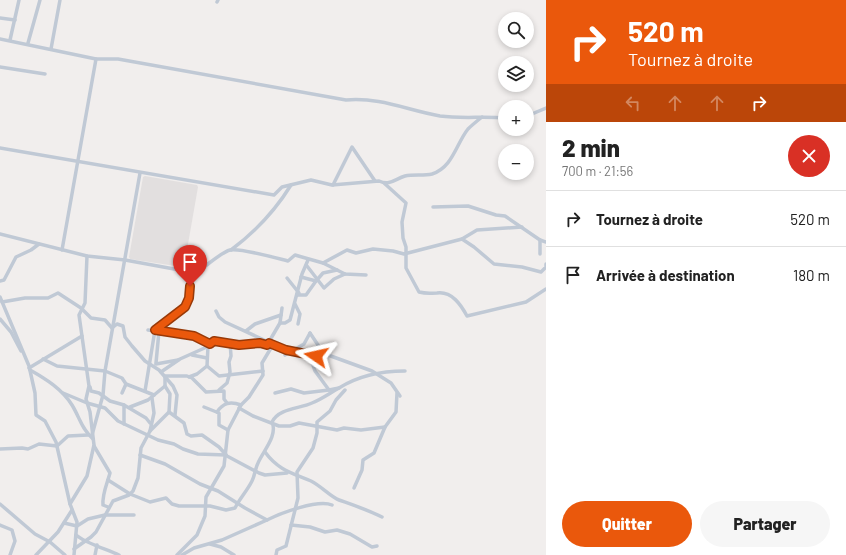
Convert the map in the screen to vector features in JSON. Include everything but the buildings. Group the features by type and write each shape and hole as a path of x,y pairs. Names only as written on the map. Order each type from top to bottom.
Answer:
{"street":[{"path":"10,40 20,0"},
{"path":"28,43 40,0"},
{"path":"51,49 60,0"},
{"path":"0,18 15,20"},
{"path":"0,39 28,43 96,59 118,59 346,100 364,100 394,104 439,116 498,118"},
{"path":"62,250 96,59"},
{"path":"0,67 45,74"},
{"path":"534,113 546,108"},
{"path":"0,148 274,195 282,187 311,180 333,185 375,181 393,183 404,176 432,174 441,168 452,157 468,130 482,117"},
{"path":"333,185 352,147 375,181"},
{"path":"91,436 103,395 104,370 126,260 140,173"},
{"path":"384,183 406,204 402,222 403,238 406,247 406,268 419,292 429,295 437,293 449,295 456,301 467,316 526,302 546,289"},
{"path":"145,391 155,330 185,307 189,298 190,279 219,256 231,250 252,234 280,203 291,185"},
{"path":"433,207 468,206 496,215 505,216 540,240 546,242"},
{"path":"323,263 347,250 356,253 373,250 393,251 405,254 462,239 477,230 522,227"},
{"path":"0,234 87,256 126,260 196,273"},
{"path":"462,239 494,264 542,271 546,273"},
{"path":"540,240 540,254"},
{"path":"0,281 4,280 16,257 31,250 39,244"},
{"path":"231,250 250,252 288,261 295,255 308,260 323,263 345,274 366,275"},
{"path":"87,256 85,303 79,315 89,386 86,399 91,436 94,445 110,473 103,496 103,505 108,507"},
{"path":"280,323 289,321 299,294 301,277 307,266 308,260"},
{"path":"542,271 546,267 546,264"},
{"path":"307,266 316,280 325,288 334,279 345,274"},
{"path":"299,294 307,294 316,280 323,273 337,270"},
{"path":"301,277 316,280"},
{"path":"287,278 299,294"},
{"path":"2,302 25,298 48,298 58,293 82,308 88,316 93,319 105,320 108,325 113,328"},
{"path":"0,297 29,369 35,393 36,415 45,421 57,446 70,504 77,526 74,555"},
{"path":"295,304 300,314 298,324"},
{"path":"177,555 197,535 205,516 206,497 224,468 228,430 240,406 249,398 263,371 262,363 271,348 269,343 272,335 280,323 282,308"},
{"path":"216,311 219,317 225,322 269,343 292,351 328,355 351,362 376,373 391,383 400,396"},
{"path":"246,331 256,324 281,316"},
{"path":"0,319 11,332 29,369 49,381 63,393 73,406 84,430 91,436"},
{"path":"113,328 117,324 123,326 125,336 143,359 155,365 172,383 177,395 175,415"},
{"path":"148,330 194,336 209,345"},
{"path":"155,365 159,331"},
{"path":"303,353 304,344 310,333 320,348 328,355"},
{"path":"260,343 272,335"},
{"path":"29,369 82,336"},
{"path":"155,365 178,360 191,355 214,341 245,345 260,343 267,345 269,343"},
{"path":"165,377 167,374 189,377 197,381 204,392 218,390 227,383 229,375 229,362 231,356 230,342"},
{"path":"285,355 304,344"},
{"path":"207,366 209,345"},
{"path":"309,354 315,371 329,390"},
{"path":"191,355 207,358"},
{"path":"43,359 57,366 104,370 122,378 126,384 145,391 153,396"},
{"path":"161,372 178,360"},
{"path":"207,366 219,376 263,371"},
{"path":"189,377 197,374 207,366"},
{"path":"108,480 130,494 150,502 166,498 172,504 179,506 205,506 226,510 235,508 248,487 265,452 271,438 273,426 272,422 279,414 318,401 339,388 376,373 405,371"},
{"path":"149,433 169,412 170,394 165,386 165,377"},
{"path":"122,393 126,384"},
{"path":"89,386 91,391 103,395 110,401 130,407 146,418 150,423"},
{"path":"130,407 144,402 165,386"},
{"path":"275,393 291,389 304,393 339,388"},
{"path":"218,390 224,391 224,399 227,403"},
{"path":"276,555 277,550 286,546 299,492 297,477 300,466 313,448 317,433 316,425 318,420 330,411 336,400 345,390"},
{"path":"318,401 321,391"},
{"path":"354,488 362,470 363,460 374,453 385,427 396,412 397,392"},
{"path":"63,393 87,403 105,408 110,414 124,424 149,433 158,440 174,444 195,453 226,455"},
{"path":"74,549 96,532 108,507 113,501 130,494 138,478 140,456 149,433 150,423 154,413 153,396"},
{"path":"217,412 222,405 234,402 253,416 283,427 299,423 337,430 344,428 362,430 385,427"},
{"path":"124,405 124,424"},
{"path":"204,407 217,412 220,416 220,427 228,430"},
{"path":"169,412 184,423 188,434 191,436 202,435 219,447 226,455 255,471 265,475 287,473"},
{"path":"0,450 22,448 28,449 40,444 57,446 68,436 91,436"},
{"path":"70,504 87,476 94,445"},
{"path":"265,452 276,465 287,473 321,487 338,500"},
{"path":"140,456 165,464 211,489 223,493 267,520"},
{"path":"182,555 194,548 210,544 267,520 276,514 338,500 346,501 382,517"},
{"path":"328,503 332,505"},
{"path":"0,504 35,534 50,542 65,555"},
{"path":"36,555 41,548 50,542 72,510"},
{"path":"64,523 77,526 88,519 105,516 134,515"},
{"path":"0,525 12,530 15,541 10,555"},
{"path":"291,525 310,527 326,532 337,530 350,534 372,547 377,546"},
{"path":"76,535 85,542 97,545 119,555"},
{"path":"210,544 221,547 234,555"},
{"path":"95,555 97,545"}],"shaded area":[{"path":"145,176 197,185 198,187 184,267 130,259 129,257 143,177"}],"route":[{"path":"190,286 189,298 185,307 177,311 162,326 155,330 186,336 194,336 201,341 209,342 210,344 214,341 230,342 242,345 253,345 260,343 269,345 269,343 286,350 316,356"}]}
